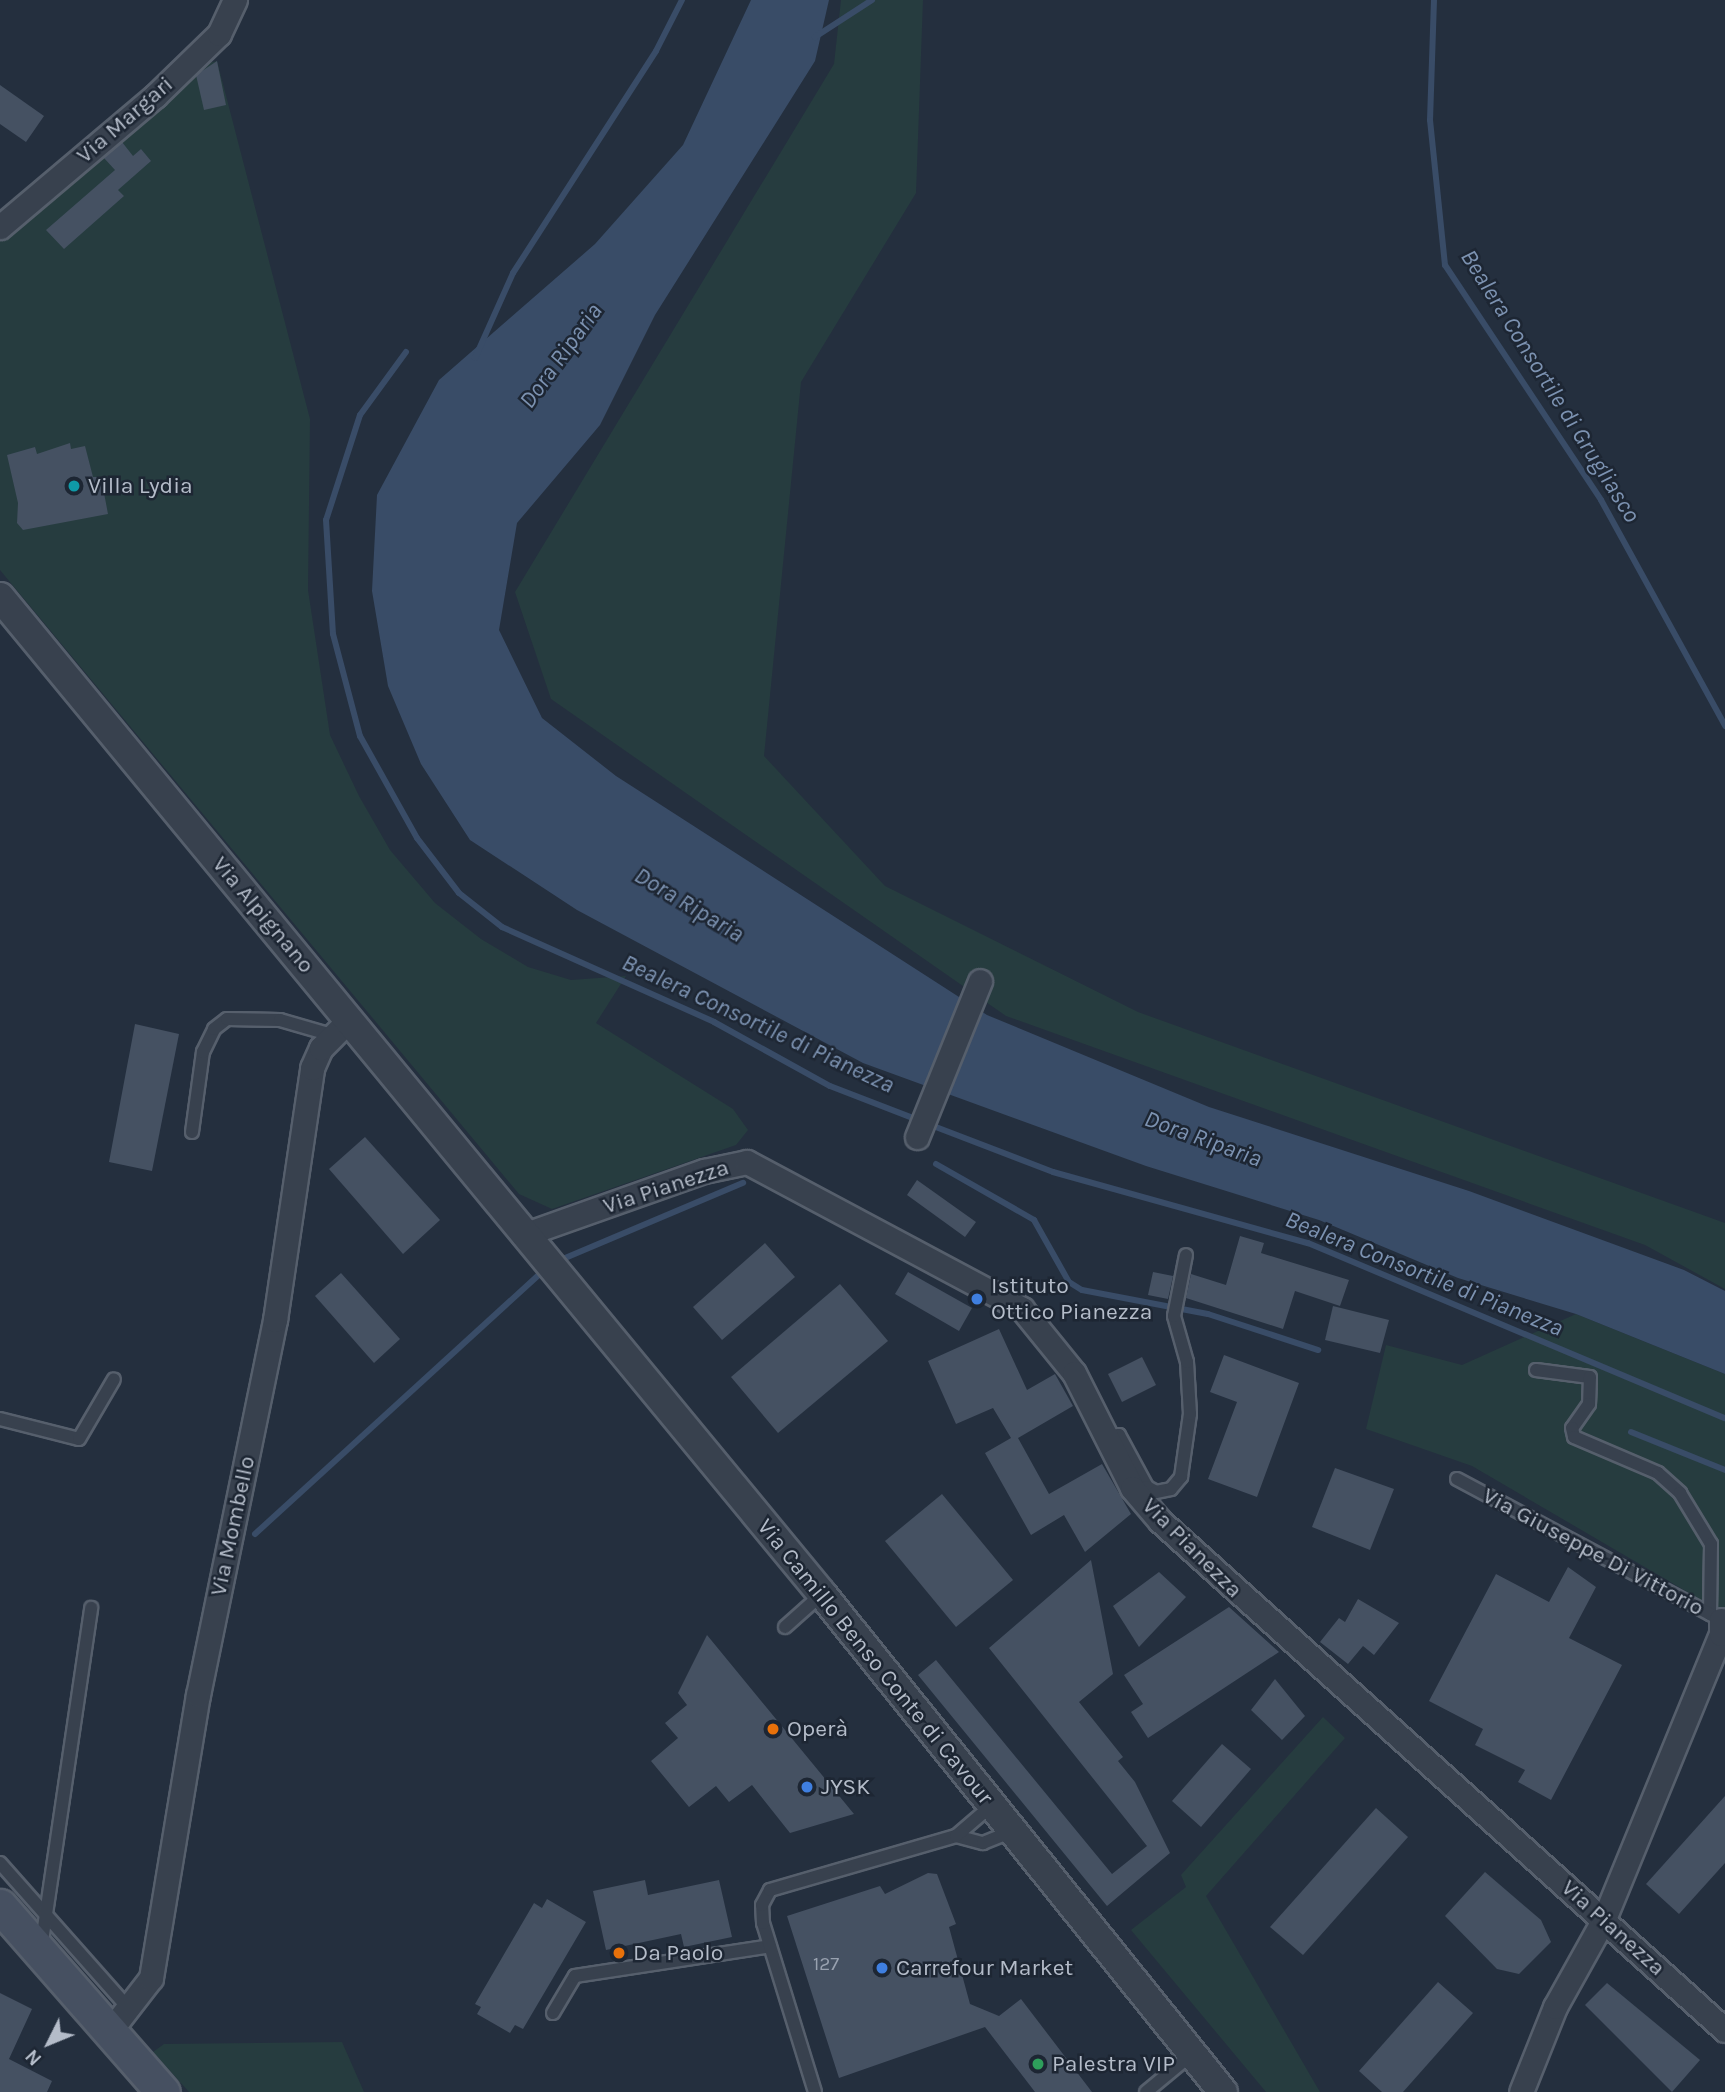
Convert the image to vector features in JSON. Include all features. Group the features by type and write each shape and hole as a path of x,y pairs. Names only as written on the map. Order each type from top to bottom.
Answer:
{"main road":[{"path":"4,1917 40,1952 120,2020 163,2092"}],"street":[{"name":"Via Margari","path":"0,227 155,96 219,34 235,0"},
{"name":"Via Alpignano","path":"0,597 340,1027 523,1235"},
{"path":"917,1137 980,981"},
{"name":"Via Mombello","path":"120,2020 151,1978 198,1695 275,1320 312,1068 340,1027"},
{"name":"Via Pianezza","path":"523,1235 747,1162 1022,1309 1074,1373 1132,1489 1160,1521 1725,2029"},
{"name":"Via Camillo Benso Conte di Cavour","path":"523,1235 822,1594 1223,2092"},
{"name":"Via Giuseppe Di Vittorio","path":"1521,2092 1555,2007 1604,1919 1721,1634 1716,1617"}],"lane":[{"path":"192,1132 203,1052 214,1029 227,1019 280,1020 340,1027"},
{"path":"1105,1437 1119,1435 1147,1487 1156,1492 1171,1489 1181,1477 1190,1414 1187,1362 1174,1316 1175,1298 1186,1255"},
{"path":"1536,1370 1590,1377 1589,1404 1572,1428 1574,1437 1658,1473 1680,1493 1711,1544 1716,1617"},
{"path":"0,1419 79,1438 114,1379"},
{"name":"Via Giuseppe Di Vittorio","path":"1457,1479 1716,1617"},
{"path":"785,1628 822,1594"},
{"path":"40,1952 49,1918 91,1608"},
{"path":"956,1836 992,1805"},
{"path":"956,1836 983,1843 1013,1831"},
{"name":"Via Camillo Benso Conte di Cavour","path":"815,2092 770,1946 762,1905 770,1890 956,1836"},
{"path":"0,1863 49,1918 120,2020"},
{"path":"552,2013 575,1976 770,1946"},
{"path":"1146,2092 1192,2054"}],"green space":[{"path":"841,0 923,0 916,193 801,382 764,756 885,886 1138,1012 1725,1223 1725,1289 1645,1245 1006,1016 551,699 515,592 834,64"},
{"path":"217,61 310,419 308,590 330,735 359,796 390,850 435,903 481,939 528,967 571,980 626,976 596,1023 733,1109 748,1130 736,1145 552,1209 519,1194 0,570 0,240 194,66"},
{"path":"1576,1314 1725,1374 1725,1614 1472,1466 1366,1429 1386,1345 1462,1365"},
{"path":"1323,1717 1345,1738 1206,1896 1320,2092 1266,2092 1131,1930 1186,1887 1181,1875"},
{"path":"342,2042 364,2092 189,2092 153,2052 164,2044"}],"water":[{"name":"Dora Riparia","path":"751,0 829,0 815,61 655,315 600,425 517,523 499,630 542,718 616,776 987,1015 1209,1107 1469,1191 1684,1270 1725,1291 1725,1374 1576,1314 1458,1278 1319,1220 1146,1166 863,1063 577,910 470,840 421,764 388,686 372,591 377,495 439,380 595,244 683,145"}],"building":[{"path":"217,61 226,105 204,110 196,75"},
{"path":"0,85 44,116 26,142 0,124"},
{"path":"122,142 133,156 141,149 151,161 118,190 124,196 64,249 46,230 115,170 104,158"},
{"name":"Villa Lydia","path":"70,443 71,449 85,446 93,477 101,477 108,514 23,530 17,523 18,503 7,455 35,447 37,454"},
{"path":"135,1024 179,1034 152,1171 109,1162"},
{"path":"365,1137 440,1220 403,1254 329,1169"},
{"path":"917,1180 976,1222 965,1237 907,1195"},
{"path":"1240,1236 1264,1243 1261,1253 1349,1280 1340,1306 1295,1291 1283,1329 1186,1298 1191,1274 1226,1285"},
{"path":"765,1243 795,1277 722,1340 693,1307"},
{"path":"908,1272 972,1308 959,1331 895,1294"},
{"path":"1153,1272 1173,1276 1168,1299 1148,1295"},
{"path":"341,1273 400,1339 374,1363 315,1296"},
{"path":"840,1284 888,1341 778,1433 731,1377"},
{"path":"1333,1306 1389,1320 1380,1353 1325,1340"},
{"path":"999,1329 1027,1390 1055,1374 1073,1406 1018,1438 1049,1494 1102,1464 1131,1514 1085,1552 1064,1515 1031,1535 985,1453 1011,1438 993,1408 956,1424 928,1361"},
{"path":"1224,1355 1299,1383 1257,1497 1208,1479 1237,1402 1210,1392"},
{"path":"1142,1357 1156,1385 1122,1402 1108,1374"},
{"path":"1335,1468 1394,1489 1370,1550 1312,1527"},
{"path":"942,1494 1013,1580 956,1627 885,1541"},
{"path":"1091,1560 1113,1674 1079,1702 1123,1757 1118,1761 1135,1782 1170,1853 1107,1906 918,1675 936,1660 1112,1874 1147,1846 989,1648"},
{"path":"1568,1567 1596,1587 1569,1638 1622,1665 1551,1800 1518,1782 1525,1770 1475,1745 1483,1729 1429,1701 1496,1574 1549,1602"},
{"path":"1159,1572 1186,1597 1139,1647 1113,1606"},
{"path":"1358,1599 1399,1623 1374,1655 1363,1646 1348,1664 1320,1642 1339,1618 1345,1622"},
{"path":"1229,1607 1279,1652 1148,1738 1131,1712 1143,1704 1124,1675"},
{"path":"707,1635 854,1814 790,1833 752,1785 729,1802 716,1786 689,1807 651,1761 678,1738 665,1723 687,1705 678,1693"},
{"path":"1275,1679 1305,1716 1282,1740 1251,1710"},
{"path":"1222,1744 1251,1769 1201,1827 1172,1801"},
{"path":"1725,1796 1725,1863 1679,1914 1646,1884"},
{"path":"1376,1808 1408,1837 1303,1955 1270,1927"},
{"path":"1485,1872 1541,1920 1551,1942 1519,1974 1497,1969 1445,1916"},
{"name":"Carrefour Market","path":"928,1873 937,1874 956,1924 949,1927 970,2004 999,2016 1021,1999 1092,2092 1035,2092 985,2027 839,2078 787,1916 880,1886 885,1894"},
{"path":"645,1880 648,1895 719,1880 732,1937 684,1947 681,1934 606,1950 593,1891"},
{"path":"547,1899 586,1922 523,2029 515,2025 510,2033 477,2014 481,2007 475,2004 534,1903 542,1908"},
{"path":"1438,1982 1473,2013 1403,2092 1382,2092 1359,2071"},
{"path":"1607,1983 1700,2060 1672,2092 1585,2005"},
{"path":"0,1993 32,2009 9,2059 52,2081 47,2092 0,2092"}],"waterway":[{"path":"475,358 513,273 656,51 682,0"},
{"path":"815,37 872,0"},
{"name":"Bealera Consortile di Grugliasco","path":"1434,0 1430,120 1445,265 1601,500 1725,726"},
{"name":"Bealera Consortile di Pianezza","path":"406,352 360,415 326,520 333,634 360,736 417,838 459,893 502,927 714,1022 830,1086 918,1120"},
{"name":"Bealera Consortile di Pianezza","path":"928,1124 1053,1172 1308,1243 1725,1418"},
{"path":"936,1164 1034,1220 1069,1282 1082,1290 1208,1314 1318,1350"},
{"path":"558,1261 743,1183"},
{"path":"255,1534 538,1276"},
{"path":"1631,1432 1725,1470"}],"place":[{"name":"Villa Lydia","path":"74,486"},
{"name":"Istituto Ottico Pianezza","path":"977,1299"},
{"name":"Operà","path":"773,1729"},
{"name":"JYSK","path":"807,1787"},
{"name":"Da Paolo","path":"619,1953"},
{"name":"Carrefour Market","path":"882,1968"},
{"name":"Palestra VIP","path":"1038,2064"}]}
